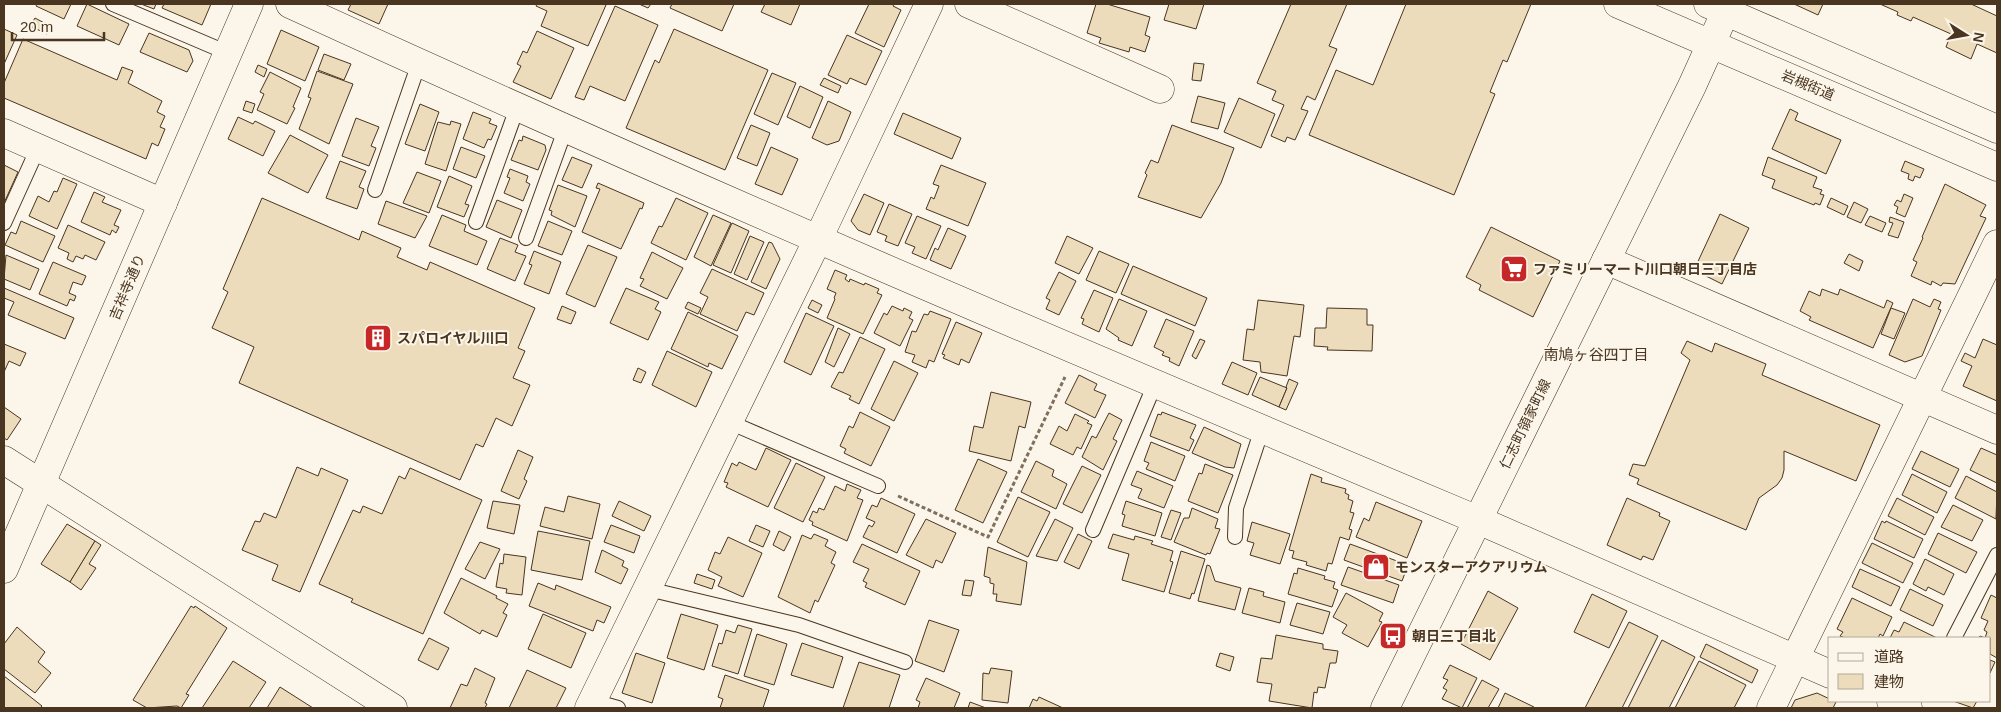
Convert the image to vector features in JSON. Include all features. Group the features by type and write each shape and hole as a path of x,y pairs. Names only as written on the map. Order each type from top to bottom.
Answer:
{"main road":[{"name":"吉祥寺通り","path":"4,569 249,4"},
{"path":"290,4 565,130 1078,352 1478,520 1828,673"},
{"path":"600,706 648,589 818,240 929,4"},
{"path":"969,4 1160,89"},
{"name":"岩槻街道","path":"1618,4 1997,167"},
{"path":"1721,6 1997,129"},
{"name":"仁志町領家町線","path":"1385,708 1692,86 1711,44 1721,6"},
{"path":"4,133 163,203"},
{"path":"1771,708 1997,244"},
{"path":"1606,260 1923,396 1997,430"},
{"path":"4,460 393,708"},
{"path":"1893,702 1908,708"}],"lane":[{"path":"113,4 228,53"},
{"path":"375,190 419,63"},
{"path":"476,222 517,108"},
{"path":"526,238 565,130"},
{"path":"4,223 38,148"},
{"path":"1093,530 1155,384"},
{"path":"729,422 878,486"},
{"path":"1235,538 1236,508 1262,429"},
{"path":"1955,637 1997,555"},
{"path":"648,589 800,625 905,662"}],"path":[{"path":"878,486 988,537 1078,352"}],"building":[{"path":"37,4 71,4 64,19 36,6"},
{"path":"87,4 129,24 119,45 77,26"},
{"path":"141,4 156,4 154,9"},
{"path":"164,4 211,4 202,25 162,8"},
{"path":"351,4 388,4 379,24 348,10"},
{"path":"537,4 606,5 588,46 541,26 547,11 536,6"},
{"path":"639,4 651,4 648,8"},
{"path":"672,4 734,4 722,31 670,8"},
{"path":"765,4 800,4 791,25 761,12"},
{"path":"869,4 894,4 893,6 901,10 884,47 855,33"},
{"path":"1096,4 1107,4 1150,17 1145,35 1150,37 1145,52 1130,47 1129,52 1099,43 1101,38 1087,33"},
{"path":"1169,4 1204,4 1196,29 1164,20"},
{"path":"1291,4 1347,4 1329,46 1337,49 1315,100 1307,96 1301,109 1308,111 1295,140 1287,137 1285,142 1271,136 1284,105 1272,100 1276,91 1257,83"},
{"path":"1406,4 1531,4 1507,62 1503,60 1490,92 1495,94 1454,195 1309,135 1336,70 1373,85"},
{"path":"1794,4 1823,4 1818,15"},
{"path":"1880,4 1971,4 1997,16 1997,53 1977,44 1971,59 1946,47 1951,34 1913,17 1911,21 1897,15 1898,12"},
{"path":"615,6 658,25 625,101 590,86 584,100 575,97"},
{"path":"35,18 50,26 47,34 30,26"},
{"path":"4,29 17,35 4,64"},
{"path":"674,29 768,70 725,170 626,128 655,60 659,63"},
{"path":"281,30 319,47 305,81 267,64"},
{"path":"537,31 574,48 551,99 513,82 521,66 517,64 523,51 527,53"},
{"path":"149,33 189,50 193,61 187,72 140,52"},
{"path":"847,35 882,51 866,85 850,78 847,84 828,75"},
{"path":"23,39 117,80 122,67 133,71 128,83 162,101 157,112 165,116 160,127 165,129 158,146 152,143 146,159 4,98 4,83"},
{"path":"324,54 351,64 344,80 318,70"},
{"path":"1194,63 1204,64 1201,81 1192,80"},
{"path":"258,65 267,69 264,77 255,72"},
{"path":"317,71 353,84 329,144 299,129 311,98 308,97"},
{"path":"270,72 301,88 293,107 295,108 287,124 257,110 264,94 260,92"},
{"path":"772,73 796,83 778,125 754,114"},
{"path":"824,78 841,86 838,93 820,85"},
{"path":"800,86 823,97 810,128 787,117"},
{"path":"1198,96 1225,103 1218,129 1191,122"},
{"path":"1239,98 1275,114 1261,148 1224,132"},
{"path":"246,101 255,104 252,113 243,110"},
{"path":"828,101 851,112 839,141 827,145 812,138"},
{"path":"420,104 439,112 425,151 405,144"},
{"path":"1790,109 1798,113 1795,120 1841,140 1826,174 1772,149"},
{"path":"473,112 491,119 489,123 497,126 491,140 488,139 484,148 463,139"},
{"path":"903,113 961,138 952,159 894,134"},
{"path":"238,117 253,124 255,121 275,131 263,156 228,139"},
{"path":"356,118 379,127 371,146 376,148 369,166 342,156"},
{"path":"451,121 461,124 446,171 425,164 438,122 450,125"},
{"path":"751,125 770,133 757,166 737,158"},
{"path":"1172,125 1234,148 1221,183 1201,218 1138,197 1151,160 1158,163"},
{"path":"290,135 328,155 308,193 268,173"},
{"path":"523,136 545,145 546,150 538,170 511,160 519,140 522,141"},
{"path":"461,147 485,156 476,178 453,169"},
{"path":"771,147 798,159 782,195 755,184"},
{"path":"572,157 592,165 582,188 562,180"},
{"path":"1768,157 1817,177 1813,187 1822,190 1820,194 1824,195 1820,205 1815,203 1814,205 1772,188 1775,180 1762,175"},
{"path":"340,161 366,171 359,187 364,189 357,209 326,198"},
{"path":"1905,161 1924,169 1920,178 1915,176 1913,181 1908,179 1909,174 1901,171"},
{"path":"4,165 18,172 4,203"},
{"path":"941,165 986,183 968,226 926,209 931,197 934,199 939,186 933,184"},
{"path":"510,169 528,176 526,182 530,184 523,201 504,193 510,178 507,177"},
{"path":"417,172 441,181 429,213 403,203"},
{"path":"449,176 472,186 465,204 469,205 464,217 437,207"},
{"path":"63,178 77,184 57,229 29,216 38,196 49,202 54,191 57,192"},
{"path":"598,183 644,203 621,249 582,232 600,189 596,188"},
{"path":"1945,184 1986,205 1980,216 1986,218 1955,284 1943,283 1941,286 1932,281 1931,285 1911,276 1917,262 1913,260"},
{"path":"558,185 587,196 575,227 551,215 552,211 549,210"},
{"path":"94,192 105,197 102,202 121,210 114,225 119,227 116,233 112,230 110,235 81,222"},
{"path":"864,194 884,203 870,235 858,230 851,221"},
{"path":"1904,194 1913,198 1905,217 1896,213 1898,207 1894,205 1897,200 1901,202"},
{"name":"スパロイヤル川口","path":"262,198 359,240 362,231 401,248 397,257 427,270 430,262 535,308 518,348 525,351 513,378 530,385 512,426 496,418 483,447 476,444 460,480 239,383 254,347 212,328 228,292 223,289"},
{"path":"676,198 708,213 686,260 651,243 659,226 662,227"},
{"path":"1831,198 1848,206 1844,215 1827,207"},
{"path":"497,200 522,210 511,238 486,227"},
{"path":"386,201 427,216 415,238 378,224"},
{"path":"1854,202 1868,209 1861,223 1847,217"},
{"path":"889,204 912,214 898,246 885,241 887,236 877,232"},
{"path":"1720,214 1749,228 1722,284 1694,270"},
{"path":"442,215 466,225 464,231 487,241 477,265 429,246"},
{"path":"713,215 731,223 711,266 694,257"},
{"path":"917,216 941,226 926,259 912,253 915,247 905,243"},
{"path":"1870,216 1886,223 1882,232 1865,225"},
{"path":"1890,217 1904,222 1898,238 1888,235 1893,223 1889,222"},
{"path":"21,221 55,236 43,262 5,245 11,232 16,234"},
{"path":"548,221 572,231 562,255 538,246"},
{"path":"732,223 749,231 731,273 713,265"},
{"path":"68,225 105,242 96,260 85,255 83,259 76,256 73,262 67,259 69,253 58,248"},
{"path":"1491,227 1560,261 1533,317 1479,290 1481,285 1466,277"},
{"path":"948,228 966,236 951,269 930,260 935,248 938,250"},
{"path":"750,236 764,242 747,280 734,274"},
{"path":"1067,236 1093,248 1079,274 1055,263"},
{"path":"500,238 518,245 515,252 526,256 515,281 487,269"},
{"path":"769,242 772,243 780,259 766,289 751,282"},
{"path":"588,245 617,257 595,307 566,294"},
{"path":"534,251 561,262 549,294 524,284 532,265 529,264"},
{"path":"1099,251 1129,264 1116,293 1086,280"},
{"path":"652,252 683,268 667,299 640,286 644,279 640,278"},
{"path":"1849,254 1863,261 1859,271 1844,263"},
{"path":"6,255 39,269 30,290 4,279"},
{"path":"53,262 86,276 82,285 73,282 69,293 76,296 74,301 70,299 67,306 39,294"},
{"path":"1133,266 1207,298 1195,326 1121,294"},
{"path":"712,269 764,293 754,315 746,312 737,331 700,314 708,297 700,293"},
{"path":"835,270 847,275 845,279 849,282 850,279 864,285 865,283 879,289 877,293 882,295 863,334 827,318 836,293 827,289"},
{"path":"1059,272 1076,281 1059,315 1046,309 1050,300 1046,298"},
{"path":"4,288 74,318 65,339 8,315 14,302 4,298"},
{"path":"626,288 659,302 655,309 661,312 648,340 610,323"},
{"path":"1822,289 1838,295 1840,289 1884,308 1887,300 1893,303 1873,348 1809,320 1811,317 1800,311 1809,291 1820,296"},
{"path":"1094,290 1113,298 1099,332 1082,324 1084,319 1081,318"},
{"path":"1119,299 1147,311 1132,346 1118,340 1119,338 1106,329"},
{"path":"1913,299 1930,307 1934,299 1941,302 1938,309 1941,310 1922,356 1905,362 1889,355"},
{"path":"812,300 822,305 818,313 808,308"},
{"path":"1258,300 1304,305 1300,337 1294,336 1287,376 1261,372 1260,362 1243,360 1247,329 1254,330"},
{"path":"688,302 701,308 698,314 685,308"},
{"path":"562,306 576,312 571,324 557,319"},
{"path":"892,306 903,311 904,308 912,312 909,318 913,320 900,346 874,333 884,313 887,315"},
{"path":"1327,308 1367,309 1367,325 1373,325 1372,351 1327,350 1328,347 1314,346 1315,328 1326,328"},
{"path":"1891,308 1905,313 1894,339 1881,334"},
{"path":"930,311 951,319 934,362 929,360 926,368 912,362 915,355 905,352 912,331 916,332 924,314 928,315"},
{"path":"688,312 738,336 722,369 709,363 708,367 671,349"},
{"path":"806,313 834,326 811,375 784,362"},
{"path":"1166,319 1194,331 1179,366 1169,361 1170,358 1162,355 1164,352 1154,347"},
{"path":"956,322 982,333 969,363 961,359 959,365 943,358 945,355 942,354"},
{"path":"838,328 850,334 834,367 825,362"},
{"path":"860,337 885,349 859,404 849,399 851,396 831,387 839,372 843,373"},
{"path":"1200,339 1205,341 1196,359 1192,356"},
{"path":"1983,339 1997,345 1997,401 1963,386 1972,366 1961,361 1965,353 1975,358"},
{"path":"1687,341 1712,352 1715,343 1766,364 1762,375 1880,425 1856,481 1784,451 1782,478 1777,485 1759,498 1746,530 1637,484 1639,479 1629,475 1633,464 1645,466 1690,360 1681,353"},
{"path":"4,344 26,353 20,366 9,361 4,372"},
{"path":"667,351 712,372 696,407 652,385"},
{"path":"894,361 918,373 894,421 871,409"},
{"path":"1232,362 1257,373 1248,395 1222,384"},
{"path":"638,368 646,372 641,383 633,380"},
{"path":"1079,375 1097,384 1094,390 1106,395 1095,418 1065,403"},
{"path":"1260,377 1287,388 1279,407 1252,395"},
{"path":"1289,379 1298,383 1286,410 1279,407"},
{"path":"991,392 1031,402 1025,428 1019,426 1011,461 969,451 974,426 983,428"},
{"path":"4,407 21,419 7,440 4,438"},
{"path":"860,412 890,427 871,466 844,453 846,449 840,446 849,426 853,428"},
{"path":"1162,412 1196,425 1190,438 1194,440 1189,451 1150,436 1158,414 1161,415"},
{"path":"1109,413 1122,420 1113,439 1117,441 1103,470 1082,457 1092,436 1096,438"},
{"path":"1075,414 1089,421 1087,423 1092,425 1081,449 1077,447 1073,455 1050,444 1059,426 1067,431"},
{"path":"1204,427 1241,444 1234,468 1225,467 1192,453"},
{"path":"1151,442 1185,456 1175,481 1146,469 1149,463 1144,461"},
{"path":"766,448 791,460 768,507 726,487 728,483 724,482 732,463 737,466 739,462 756,470"},
{"path":"1981,448 1997,455 1997,483 1970,470"},
{"path":"518,450 533,457 524,479 527,481 519,499 501,491"},
{"path":"1921,451 1959,469 1950,487 1912,469"},
{"path":"978,459 1007,472 983,523 955,510"},
{"path":"1036,461 1054,470 1052,476 1067,484 1056,509 1021,492"},
{"path":"796,463 825,477 803,522 774,508"},
{"path":"1205,464 1233,475 1218,513 1188,501 1199,473 1202,474"},
{"path":"1082,466 1101,475 1082,513 1063,504"},
{"path":"297,467 318,476 321,468 348,480 300,592 272,580 278,565 242,550 255,521 260,522 264,513 276,518"},
{"path":"410,468 482,500 423,634 351,602 353,599 319,584 353,510 360,513 363,506 382,514 399,476 405,479"},
{"path":"1137,471 1173,486 1164,508 1138,498 1142,489 1131,485"},
{"path":"1311,474 1322,478 1321,482 1346,489 1345,493 1349,495 1348,499 1353,501 1350,512 1354,513 1349,529 1352,530 1349,540 1340,537 1332,564 1328,563 1326,571 1306,565 1307,562 1292,558 1294,551 1289,550"},
{"path":"1912,474 1947,492 1937,513 1902,495"},
{"path":"1966,476 1997,492 1996,519 1955,498"},
{"path":"847,484 861,490 857,498 863,500 847,541 812,525 813,522 809,520 813,511 817,513 819,508 824,510 835,486 845,491"},
{"path":"568,496 600,504 592,539 540,526 545,507 564,512"},
{"path":"1018,497 1050,512 1028,557 997,542"},
{"path":"881,498 915,514 897,553 863,537 869,525 872,527 875,522 866,518 872,505 877,507"},
{"path":"1627,498 1660,513 1659,516 1670,521 1653,560 1643,556 1641,560 1607,545"},
{"path":"1897,498 1934,517 1925,535 1888,516"},
{"path":"493,501 520,505 514,534 487,528"},
{"path":"619,501 651,516 644,531 612,516"},
{"path":"1126,501 1162,513 1155,536 1122,526 1125,515 1122,514"},
{"path":"1376,502 1422,521 1407,558 1356,537 1364,518 1369,521"},
{"path":"1953,505 1983,520 1972,541 1941,527"},
{"path":"1192,508 1218,519 1215,528 1220,529 1210,554 1207,553 1206,555 1174,542 1184,518 1189,518"},
{"path":"1171,510 1181,513 1171,540 1161,537"},
{"path":"926,519 956,533 942,563 936,560 933,568 906,555"},
{"path":"1055,519 1073,528 1057,561 1036,556"},
{"path":"1882,521 1885,523 1886,521 1923,539 1914,558 1874,539"},
{"path":"1252,522 1290,534 1280,564 1250,555 1254,543 1247,541"},
{"path":"67,524 95,541 70,582 41,564"},
{"path":"611,525 640,536 634,553 604,542"},
{"path":"756,525 770,531 763,547 749,541"},
{"path":"538,531 590,541 582,580 531,570"},
{"path":"779,531 791,537 784,551 773,545"},
{"path":"1938,533 1977,552 1966,573 1928,554"},
{"path":"814,534 828,540 825,546 836,552 831,563 835,565 818,602 815,600 810,613 778,597 802,535 811,539"},
{"path":"1078,534 1092,541 1079,569 1064,562"},
{"path":"1113,534 1134,540 1135,536 1153,541 1151,544 1173,551 1170,561 1173,562 1164,592 1122,580 1129,554 1108,548"},
{"path":"728,537 762,553 743,597 718,586 722,577 708,570 715,552 720,554"},
{"path":"95,541 101,545 89,564 96,568 81,590 70,582"},
{"path":"480,542 500,549 485,579 465,569"},
{"path":"1872,543 1913,563 1903,583 1862,563"},
{"path":"862,544 920,571 905,605 865,587 867,583 863,581 869,569 853,562"},
{"path":"1350,544 1408,565 1402,581 1344,560"},
{"path":"988,547 1027,562 1021,605 996,601 997,594 993,594 994,584 990,583 990,578 984,576"},
{"path":"602,550 624,561 622,566 628,569 621,584 595,572"},
{"path":"1181,551 1205,559 1194,594 1192,593 1190,599 1169,593"},
{"path":"504,554 526,557 522,595 506,593 507,589 496,587 500,563 503,564"},
{"path":"1925,559 1954,574 1944,595 1928,587 1926,591 1913,584"},
{"path":"1207,565 1210,566 1215,581 1241,588 1235,610 1198,601"},
{"path":"1348,567 1399,585 1393,603 1341,585"},
{"path":"1298,568 1325,576 1324,579 1335,582 1333,588 1338,590 1332,607 1288,594 1294,573 1297,574"},
{"path":"1860,569 1900,587 1891,606 1852,587"},
{"path":"697,574 715,580 712,589 694,583"},
{"path":"461,578 497,596 496,598 508,604 503,613 507,615 497,637 482,630 480,634 444,613"},
{"path":"965,580 974,581 971,596 962,595"},
{"path":"538,583 555,590 556,585 611,607 604,623 597,620 593,631 529,606"},
{"path":"1249,588 1264,592 1263,596 1285,602 1280,623 1242,613"},
{"path":"1910,589 1943,605 1933,626 1900,610"},
{"path":"1488,591 1518,608 1490,660 1461,644"},
{"path":"1346,593 1383,613 1379,621 1382,622 1368,647 1342,633 1347,625 1333,617"},
{"path":"1592,594 1627,611 1609,648 1574,632"},
{"path":"1991,595 1997,598 1997,658 1991,655 1991,637 1985,637 1987,632 1984,630 1988,621 1981,618"},
{"path":"1852,598 1892,617 1883,636 1880,634 1878,637 1842,637 1840,636 1843,632 1837,629"},
{"path":"1297,603 1330,612 1323,634 1290,625"},
{"path":"191,606 194,608 195,606 227,628 186,694 189,695 181,708 177,706 147,708 133,700"},
{"path":"543,614 586,633 571,668 528,649"},
{"path":"681,614 718,625 704,670 667,658"},
{"path":"929,620 959,630 944,672 915,661"},
{"path":"1629,622 1658,636 1622,708 1585,708"},
{"path":"1904,622 1935,637 1890,637 1894,630 1899,632"},
{"path":"738,625 752,629 738,674 712,666 719,643 722,644 726,630 735,633"},
{"path":"17,627 45,652 38,662 51,673 35,693 4,669 4,644"},
{"path":"757,634 787,644 774,685 744,676"},
{"path":"1276,635 1323,644 1323,649 1338,651 1336,663 1330,663 1325,688 1318,687 1317,693 1314,692 1312,708 1269,701 1272,684 1257,682 1261,658 1272,659"},
{"path":"429,638 449,648 438,670 418,660"},
{"path":"1662,640 1695,657 1669,708 1628,708"},
{"path":"802,643 843,657 833,688 791,675"},
{"path":"1706,644 1758,670 1752,683 1700,657"},
{"path":"636,653 665,663 652,703 622,693"},
{"path":"1220,653 1234,657 1230,671 1216,666"},
{"path":"1991,660 1995,662 1991,671"},
{"path":"233,661 266,682 249,708 202,708"},
{"path":"1699,661 1746,685 1734,708 1675,708"},
{"path":"859,662 900,675 889,708 843,708"},
{"path":"1450,665 1477,678 1462,708 1442,699 1447,690 1443,688 1448,680 1443,678"},
{"path":"475,668 495,678 485,703 487,704 485,708 450,708 461,684 467,686"},
{"path":"991,668 1012,671 1008,703 982,700 983,673 989,674"},
{"path":"527,670 566,688 556,708 509,708"},
{"path":"725,675 769,690 763,708 720,708 723,699 718,697"},
{"path":"4,676 42,706 40,708 4,708"},
{"path":"926,678 960,693 954,708 918,708 920,702 916,700"},
{"path":"1482,680 1499,689 1488,708 1467,708"},
{"path":"280,687 313,708 267,708"},
{"path":"1505,693 1534,707 1534,708 1498,708"},
{"path":"1817,693 1828,698 1828,702 1836,702 1833,708 1791,708 1795,700"},
{"path":"1039,697 1063,708 1029,708 1033,699 1037,701"},
{"path":"970,702 986,708 968,708"},
{"path":"1956,702 1976,702 1973,708"}],"place":[{"name":"ファミリーマート川口朝日三丁目店","path":"1514,269"},
{"name":"スパロイヤル川口","path":"378,338"},
{"name":"モンスターアクアリウム","path":"1376,567"},
{"name":"朝日三丁目北","path":"1393,636"}],"district":[{"name":"南鳩ヶ谷四丁目","path":"1596,355"}]}
